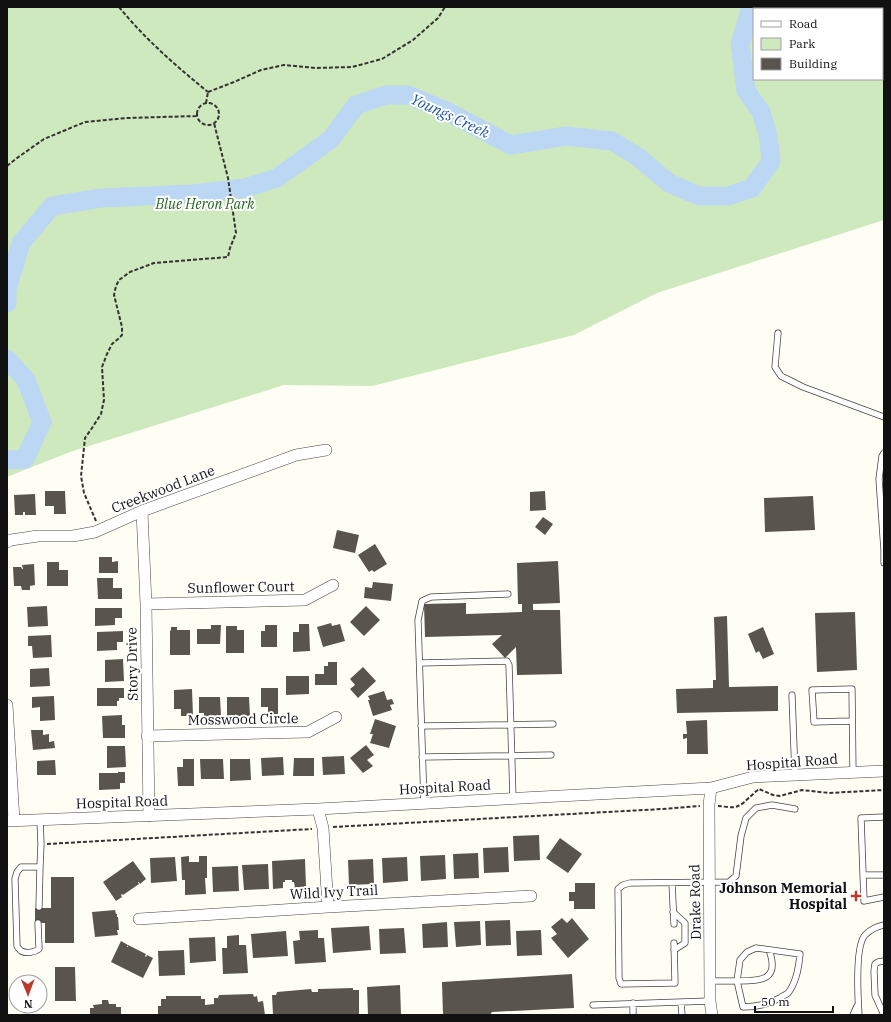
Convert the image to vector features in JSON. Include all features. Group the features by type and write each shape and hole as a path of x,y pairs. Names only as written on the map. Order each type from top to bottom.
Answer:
{"street":[{"name":"Creekwood Lane","path":"7,542 38,536 73,536 95,532 142,512 296,455 326,450"},
{"name":"Story Drive","path":"142,512 146,604 149,816"},
{"name":"Sunflower Court","path":"146,604 305,600 332,585"},
{"path":"7,705 11,820"},
{"name":"Mosswood Circle","path":"147,736 308,732 336,717"},
{"name":"Hospital Road","path":"11,820 318,809 710,788 753,777 884,771"},
{"name":"Drake Road","path":"710,788 710,1000 712,1015"},
{"path":"318,809 323,828 328,907"},
{"name":"Wild Ivy Trail","path":"139,919 531,896"}],"lane":[{"path":"778,333 775,367 780,376 803,387 884,417"},
{"path":"884,453 882,456 879,480 884,563"},
{"path":"424,803 418,620 422,601 432,597 508,594"},
{"path":"420,663 507,661 510,666 513,799"},
{"path":"852,721 814,722 812,690 852,689 853,773"},
{"path":"792,695 795,776"},
{"path":"421,726 553,724"},
{"path":"422,757 550,755"},
{"path":"674,943 675,983 621,984 619,978 618,889 623,884 630,883 729,882 736,876 741,836 746,818 756,808 772,805 795,809"},
{"path":"884,817 861,818 864,901 884,897"},
{"path":"39,907 40,820"},
{"path":"38,923 39,949 36,952 26,953 21,951 17,946 15,879 17,872 21,867 40,867"},
{"path":"863,876 884,875"},
{"path":"672,883 674,924"},
{"path":"673,912 685,923 685,944 674,950"},
{"path":"859,1015 860,944 865,935 878,926 884,924"},
{"path":"756,948 800,954 799,966 795,980 787,994 768,1004 743,1007 737,981 740,960 747,952 756,948"},
{"path":"711,981 756,981 766,978 771,972 773,964 769,950"},
{"path":"884,960 875,964 874,971 875,995 884,1015"},
{"path":"593,1005 710,1000"},
{"path":"681,1002 682,1015"},
{"path":"853,1015 856,1011 858,1002"},
{"path":"633,1003 633,1015"}],"path":[{"path":"119,7 159,50 208,92"},
{"path":"208,92 261,70 284,65 316,68 352,67 382,59 413,40 438,18 445,7"},
{"path":"206,103 208,92"},
{"path":"206,103 213,104 218,110 218,118 210,125 203,124 197,116 198,109 206,103"},
{"path":"7,166 44,139 85,122 128,118 197,116"},
{"path":"99,530 84,492 81,476 85,438 100,414 104,400 102,366 112,344 122,334 122,327 114,295 116,286 119,280 130,272 154,263 228,257 236,233 228,178 214,123"},
{"path":"40,844 680,808 710,805 733,807 739,806 759,789 773,796 780,796 802,790 829,793 884,790"}],"green space":[{"name":"Blue Heron Park","path":"7,7 884,7 884,220 657,293 574,335 372,386 284,385 70,452 7,477"}],"building":[{"path":"45,491 65,491 66,514 54,514 54,506 45,506"},
{"path":"545,491 546,510 530,511 530,492"},
{"path":"35,494 36,515 25,515 25,512 23,512 23,515 15,515 14,495"},
{"path":"813,496 815,530 765,532 764,498"},
{"path":"543,517 553,524 545,535 535,527"},
{"path":"337,530 359,535 355,553 333,548"},
{"path":"375,544 387,564 374,572 372,570 369,572 358,555"},
{"path":"99,557 112,557 112,562 118,561 118,573 99,573"},
{"path":"558,561 560,603 533,604 533,610 560,610 562,674 517,675 516,647 505,658 492,644 502,635 425,637 424,604 466,603 466,614 522,612 522,604 518,604 517,563"},
{"path":"47,562 59,562 59,570 68,570 68,586 47,586"},
{"path":"34,564 35,585 30,586 30,590 22,590 21,586 14,586 13,567 21,567 23,569 22,565"},
{"path":"97,578 113,578 113,588 122,588 122,599 98,599"},
{"path":"373,582 393,584 391,601 364,598 365,587 372,588"},
{"path":"47,606 48,626 28,627 27,607"},
{"path":"366,606 380,620 364,636 350,622"},
{"path":"95,608 122,608 122,618 115,618 115,625 95,626"},
{"path":"855,612 857,670 817,672 815,613"},
{"path":"727,616 729,687 778,686 778,711 677,713 676,689 713,688 713,680 716,680 714,617"},
{"path":"331,623 332,626 340,624 345,641 323,647 317,627"},
{"path":"299,624 309,624 310,651 293,652 293,632 299,632"},
{"path":"211,625 221,625 220,644 197,644 197,629 211,629"},
{"path":"265,625 277,625 277,647 261,647 261,631 265,631"},
{"path":"226,626 237,626 237,630 244,630 244,653 226,653"},
{"path":"171,627 177,627 177,630 190,630 190,655 170,655"},
{"path":"763,627 774,654 763,659 759,651 756,653 748,634"},
{"path":"123,631 123,642 117,642 117,650 97,651 97,632"},
{"path":"51,635 52,657 33,658 32,646 28,646 28,636"},
{"path":"123,659 124,681 105,682 105,660"},
{"path":"328,662 337,662 337,685 315,685 315,674 324,674 324,666 328,666"},
{"path":"363,667 376,681 358,698 350,689 355,685 350,679"},
{"path":"49,668 50,686 30,687 30,669"},
{"path":"286,676 309,676 309,694 286,695"},
{"path":"97,688 124,688 124,698 119,698 119,701 117,701 117,706 97,706"},
{"path":"261,688 278,688 278,714 268,714 268,707 261,707"},
{"path":"192,689 193,716 181,716 181,709 174,709 174,690"},
{"path":"384,691 387,700 392,699 394,704 390,705 392,710 373,716 368,696"},
{"path":"54,696 55,720 40,721 40,707 32,708 32,697"},
{"path":"199,697 220,697 221,716 204,716 204,713 199,713"},
{"path":"227,697 249,697 250,716 227,716"},
{"path":"122,715 122,725 125,725 125,738 103,738 102,716"},
{"path":"375,719 396,726 389,748 370,743 373,734 370,734"},
{"path":"707,720 708,754 687,754 687,738 683,739 683,734 687,734 686,721"},
{"path":"31,730 43,730 43,735 49,734 49,742 54,741 55,748 33,750"},
{"path":"366,745 374,755 367,760 373,766 363,773 350,758"},
{"path":"107,746 125,746 126,767 107,768"},
{"path":"344,756 345,774 323,775 322,757"},
{"path":"283,757 284,775 262,776 261,758"},
{"path":"294,758 314,758 314,776 293,776"},
{"path":"183,759 194,759 194,786 178,786 177,767 183,767"},
{"path":"200,759 223,759 224,779 201,779"},
{"path":"230,759 250,759 251,780 230,781"},
{"path":"55,760 56,775 37,775 37,761"},
{"path":"125,772 125,783 120,783 120,789 99,790 99,773"},
{"path":"539,835 540,860 514,861 513,836"},
{"path":"560,838 582,854 568,873 546,858"},
{"path":"508,847 509,872 484,873 483,848"},
{"path":"478,853 479,878 454,879 453,854"},
{"path":"445,855 446,879 421,881 420,856"},
{"path":"189,856 189,862 199,862 199,856 207,856 207,878 205,878 206,894 185,895 185,880 182,880 181,857"},
{"path":"175,857 177,881 151,883 150,858"},
{"path":"407,857 408,881 383,883 382,858"},
{"path":"305,859 306,887 295,888 292,880 285,880 285,882 283,882 283,888 273,889 272,861"},
{"path":"373,859 374,884 349,885 348,860"},
{"path":"133,861 146,879 140,884 138,882 139,884 123,895 122,894 122,897 116,901 103,882"},
{"path":"268,864 269,889 244,890 242,865"},
{"path":"238,866 239,891 213,892 212,867"},
{"path":"51,877 74,877 74,943 45,943 45,923 35,923 35,908 51,908"},
{"path":"575,883 595,883 595,909 574,909 574,901 569,901 569,892 575,892"},
{"path":"115,910 118,917 118,935 95,937 92,912"},
{"path":"562,918 567,923 572,918 589,939 568,958 551,938 557,934 551,927"},
{"path":"510,920 511,945 486,946 485,921"},
{"path":"480,921 481,945 456,947 454,922"},
{"path":"447,922 448,947 423,948 422,924"},
{"path":"369,926 371,950 333,953 331,928"},
{"path":"404,928 406,953 380,954 379,929"},
{"path":"318,930 318,938 324,938 326,962 295,964 293,941 300,940 299,931"},
{"path":"541,930 542,955 517,956 516,931"},
{"path":"286,931 288,956 253,958 251,934"},
{"path":"239,935 239,945 246,945 248,973 223,974 222,948 227,948 227,936"},
{"path":"215,937 216,961 190,963 189,938"},
{"path":"121,941 146,954 146,957 147,955 153,958 143,978 111,962"},
{"path":"184,950 185,975 159,976 158,951"},
{"path":"55,967 75,967 76,1001 55,1001"},
{"path":"572,974 574,1008 492,1012 490,1015 443,1015 442,982"},
{"path":"400,985 401,1015 368,1015 367,987"},
{"path":"353,988 353,990 359,990 359,1015 273,1015 272,995 276,995 277,992 311,989 312,992 318,992 318,989"},
{"path":"253,994 254,997 257,996 258,1002 263,1001 265,1015 158,1015 158,1006 161,1006 161,999 166,999 166,996 201,996 201,999 205,999 205,1005 214,1004 214,998 218,998 219,995"},
{"path":"102,1000 108,1000 109,1004 116,1004 116,1007 121,1007 121,1015 90,1015 90,1008 94,1008 93,1005 102,1004"}],"waterway":[{"name":"Youngs Creek","path":"7,303 7,289 21,243 52,206 101,198 193,194 245,188 277,178 331,139 356,105 386,95 408,95 444,110 511,145 566,136 612,141 638,157 669,183 699,196 728,196 752,188 771,161 768,135 761,112 746,91 740,44 751,7"},
{"name":"Youngs Creek","path":"7,359 26,380 42,422 25,459 7,460"}],"place":[{"name":"Johnson Memorial Hospital","path":"856,896"}]}
